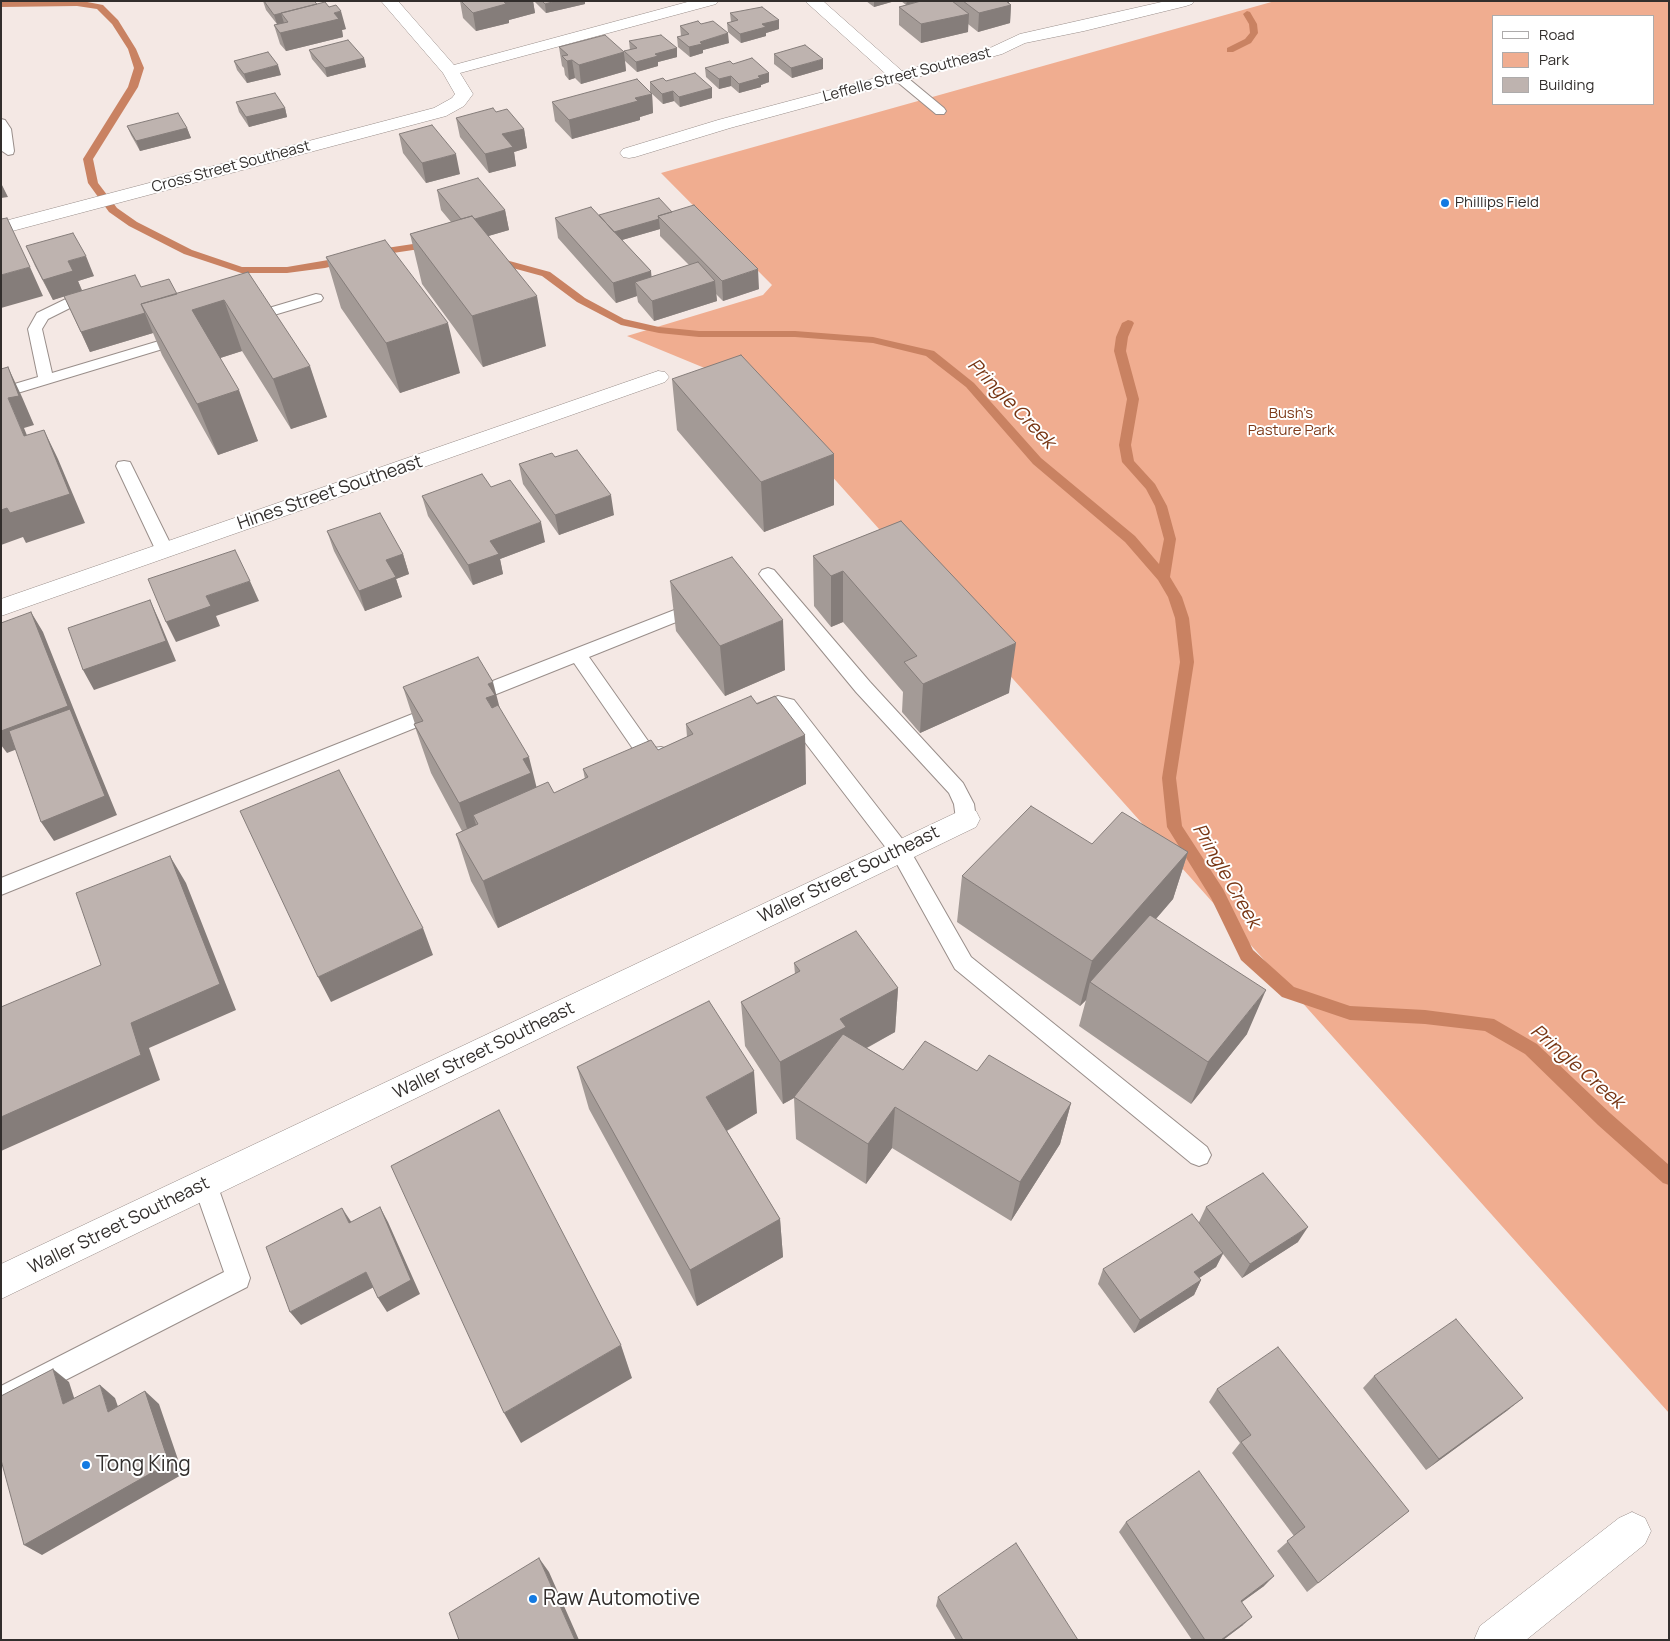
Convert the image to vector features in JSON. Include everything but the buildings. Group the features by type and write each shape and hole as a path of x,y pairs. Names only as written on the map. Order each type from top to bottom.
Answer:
{"street":[{"path":"389,1 450,71 710,1"},
{"path":"813,1 899,77"},
{"name":"Leffelle Street Southeast","path":"629,153 724,124 996,51 1020,39 1084,26 1186,1"},
{"name":"Cross Street Southeast","path":"1,228 440,112 458,102 464,94 450,71"},
{"name":"Hines Street Southeast","path":"1,608 658,377"},
{"name":"Waller Street Southeast","path":"1,1282 966,819"},
{"path":"1494,1640 1632,1531"}],"lane":[{"path":"899,77 940,111"},
{"path":"1,123 8,151"},
{"path":"46,380 35,329 42,316 75,300 103,292"},
{"path":"228,318 237,322 316,298"},
{"path":"1,393 199,333"},
{"path":"124,466 165,551"},
{"path":"768,574 863,688 956,788 964,804 966,819"},
{"path":"1,886 716,599"},
{"path":"578,655 647,754 656,756 674,748"},
{"path":"743,718 778,703 787,705 900,851 963,963 1199,1155"},
{"path":"1,1400 238,1278 205,1184"}],"green space":[{"name":"Bush's Pasture Park","path":"1275,1 1669,1 1669,1413 770,407 724,376 627,336 763,295 772,285 661,173"}],"waterway":[{"name":"Pringle Creek","path":"1,4 77,3 100,7 115,22 132,49 139,68 133,87 88,159 93,183 113,210 133,224 188,252 241,270 287,270 346,260"},
{"path":"1230,50 1248,41 1254,33 1253,24 1247,14"},
{"name":"Pringle Creek","path":"373,253 413,247 432,249"},
{"name":"Pringle Creek","path":"491,259 546,274 581,300 621,322 659,330 699,334 795,334 873,340 930,353 970,385 1037,461 1130,539 1163,577"},
{"path":"1128,323 1122,337 1120,351 1133,399 1125,445 1128,462 1151,487 1161,506 1170,539 1163,577"},
{"name":"Pringle Creek","path":"1163,577 1175,597 1182,618 1187,662 1169,778 1175,827 1217,894 1247,955 1288,992 1350,1013 1425,1017 1488,1024 1531,1049 1604,1119 1669,1177"}],"place":[{"name":"Phillips Field","path":"1445,203"},
{"name":"Tong King","path":"86,1465"},
{"name":"Raw Automotive","path":"533,1599"}]}
